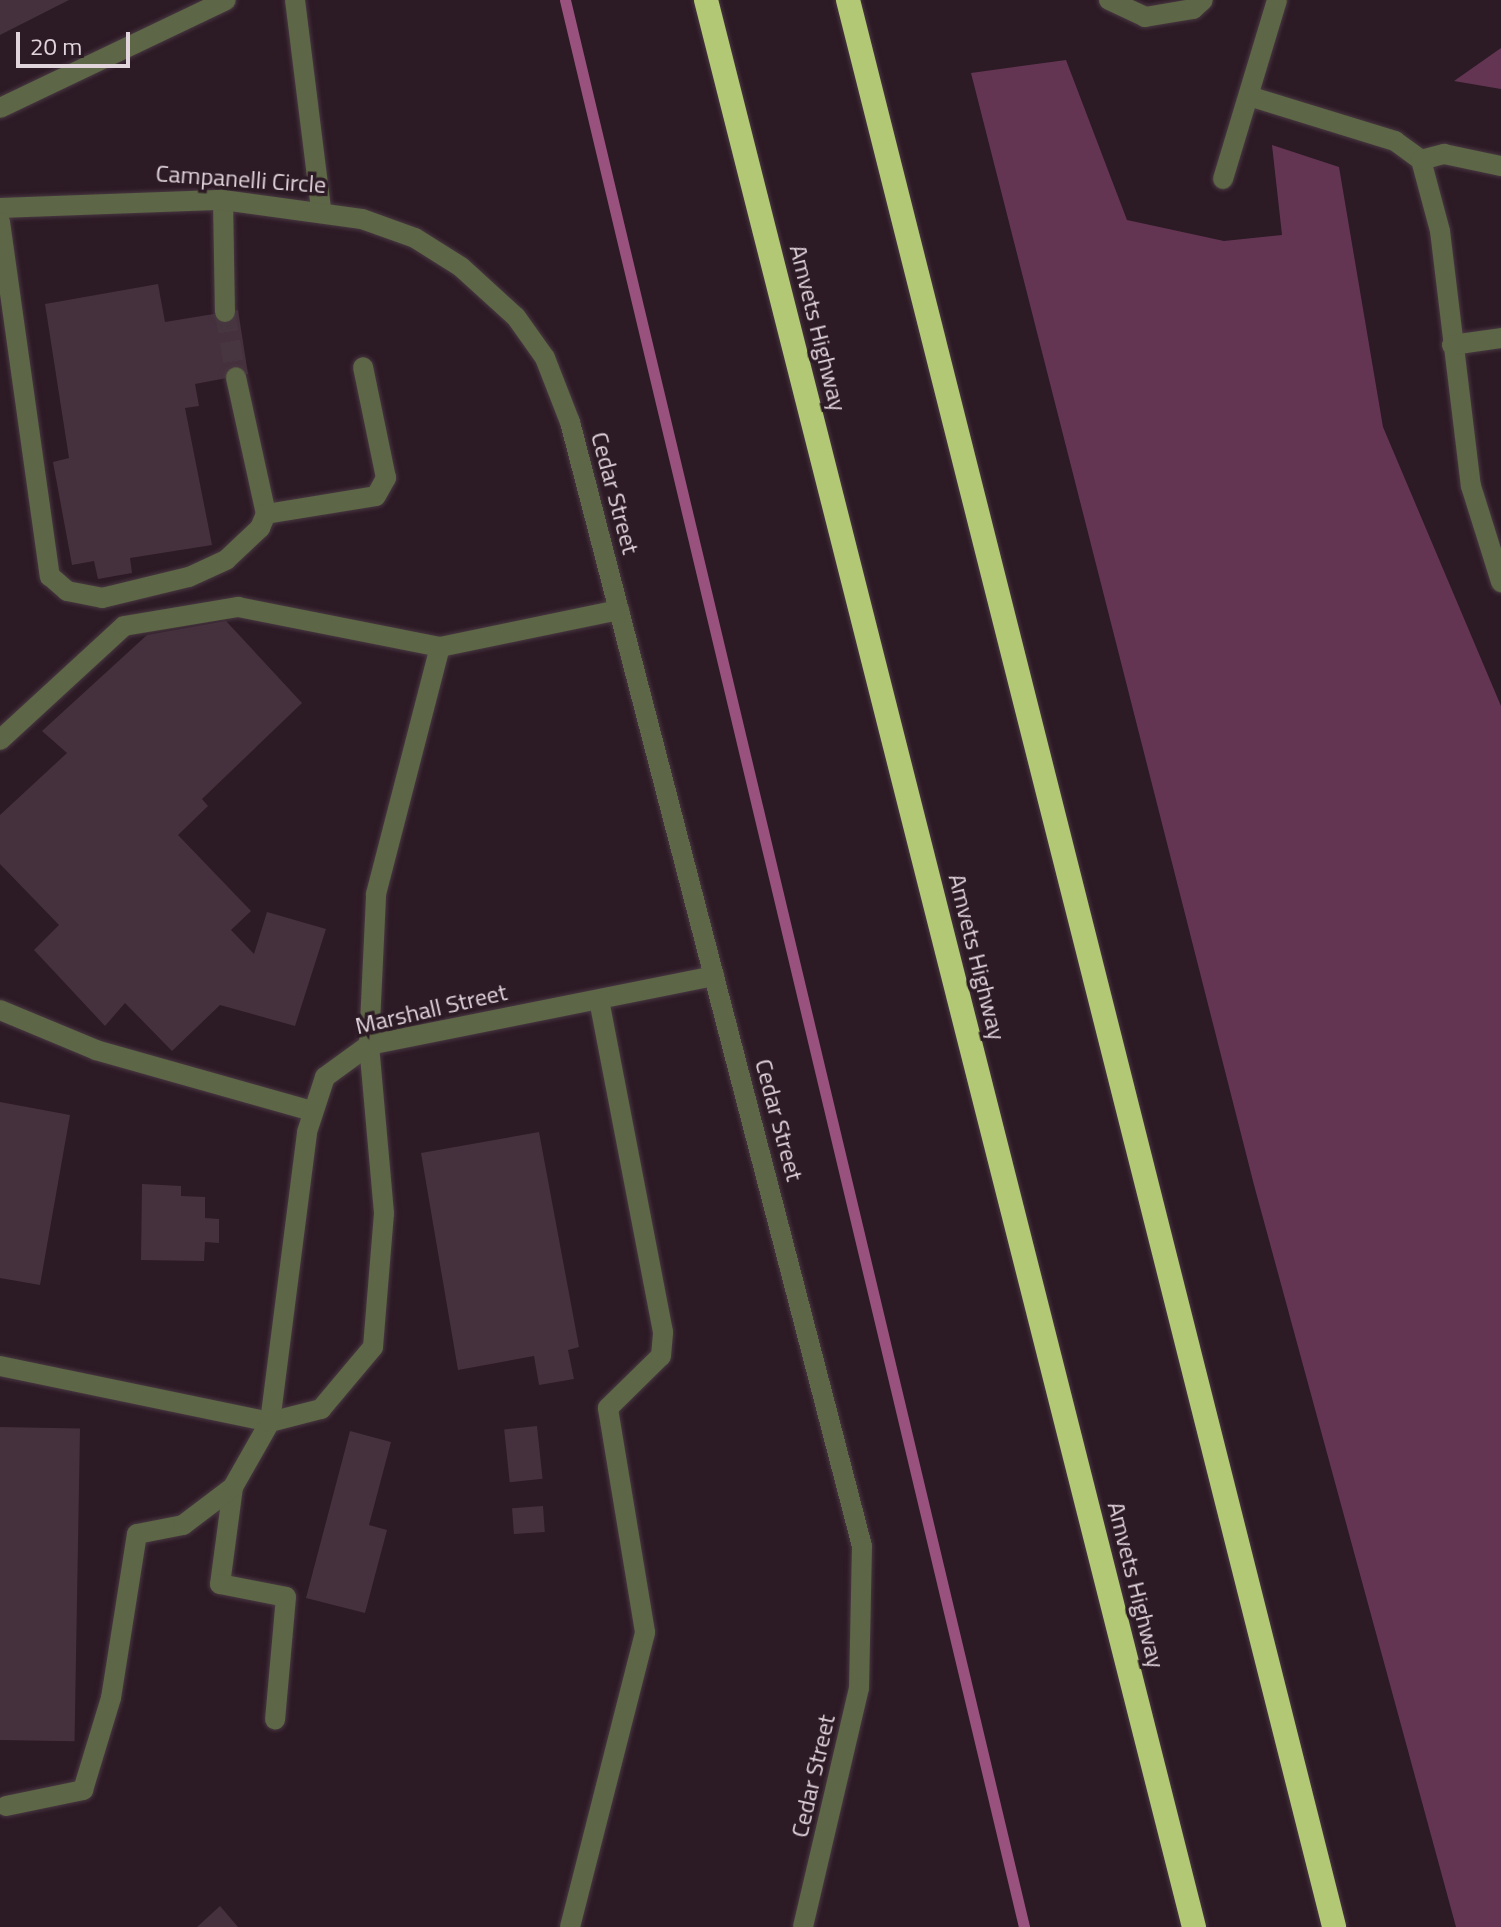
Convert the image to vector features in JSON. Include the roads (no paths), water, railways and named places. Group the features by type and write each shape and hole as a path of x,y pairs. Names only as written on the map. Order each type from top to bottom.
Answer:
{"highway":[{"name":"Amvets Highway","path":"706,0 1194,1927"},
{"path":"848,0 1334,1927"}],"street":[{"path":"0,108 226,0"},
{"path":"295,0 321,209"},
{"path":"1109,0 1145,17 1193,9 1203,0"},
{"path":"1223,179 1252,97 1277,0"},
{"path":"1252,97 1395,141 1421,160 1440,231 1465,458 1493,537 1501,582"},
{"path":"1421,160 1444,154 1501,166"},
{"path":"223,200 225,312"},
{"name":"Campanelli Circle","path":"0,208 223,200 321,209 389,227 439,252 532,338"},
{"path":"0,222 50,576 67,591 102,598 189,577 226,560 266,514 376,496 386,478 363,367"},
{"name":"Cedar Street","path":"532,338 570,422 866,1572 855,1717 803,1927"},
{"path":"1452,345 1501,338"},
{"path":"236,377 266,514"},
{"path":"0,740 124,626 238,607 440,647 619,610"},
{"path":"0,1366 270,1422 321,1409 373,1347 384,1213 369,1045 376,894 440,647"},
{"name":"Marshall Street","path":"270,1422 311,1111 325,1077 369,1045 714,976"},
{"path":"570,1927 645,1632 608,1408 661,1356 663,1332 599,1001"},
{"path":"0,1010 96,1050 311,1111"},
{"path":"270,1422 233,1487 220,1584 286,1597 275,1720"},
{"path":"6,1806 83,1790 111,1698 137,1534 183,1525 233,1487"}],"waterway":[{"path":"565,0 1024,1927"}],"tunnel":[{"path":"225,312 236,377"}]}
